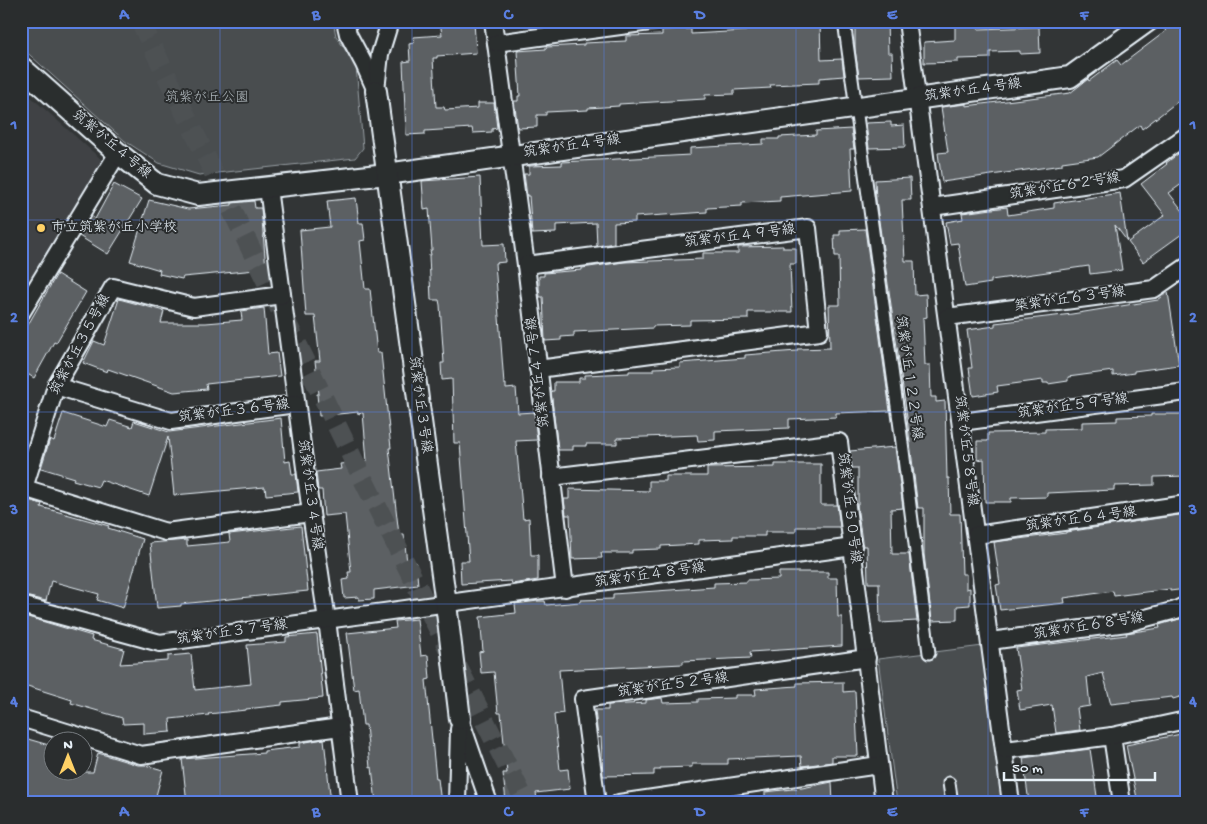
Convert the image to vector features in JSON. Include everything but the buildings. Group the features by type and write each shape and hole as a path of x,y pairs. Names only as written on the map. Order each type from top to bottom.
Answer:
{"street":[{"name":"筑紫が丘３号線","path":"345,21 348,34 376,91"},
{"name":"筑紫が丘３号線","path":"388,21 388,28 380,54 376,91 460,719 457,803"},
{"name":"筑紫が丘４７号線","path":"493,21 526,264 565,588"},
{"path":"496,43 657,21"},
{"name":"筑紫が丘１２２号線","path":"844,21 929,653"},
{"name":"筑紫が丘５８号線","path":"907,21 1012,803"},
{"name":"筑紫が丘４号線","path":"21,67 118,153 157,184 198,195 387,174 1070,77 1148,21"},
{"name":"筑紫が丘６２号線","path":"932,207 1124,179 1186,136"},
{"path":"21,312 118,153"},
{"name":"筑紫が丘３４号線","path":"268,188 350,803"},
{"name":"筑紫が丘４９号線","path":"526,264 808,228 819,332 538,369"},
{"name":"築紫が丘６３号線","path":"947,317 1154,289 1186,267"},
{"name":"筑紫が丘３５号線","path":"282,296 194,307 112,287 56,386 24,488 166,532 311,513"},
{"name":"筑紫が丘３６号線","path":"56,386 170,420 296,404"},
{"name":"筑紫が丘５９号線","path":"961,422 1186,392"},
{"name":"筑紫が丘５０号線","path":"551,477 839,442 884,803"},
{"name":"筑紫が丘６４号線","path":"976,535 1186,504"},
{"name":"筑紫が丘４８号線","path":"446,604 853,547"},
{"name":"筑紫が丘３７号線","path":"21,605 160,643 446,604"},
{"name":"筑紫が丘６８号線","path":"990,641 1128,623 1176,610 1186,605"},
{"name":"筑紫が丘５２号線","path":"597,803 583,699 867,658"},
{"path":"21,718 141,755 340,727"},
{"name":"筑紫が丘３号線","path":"460,719 489,803"},
{"path":"1004,750 1112,736 1186,720"},
{"path":"1112,736 1122,803"},
{"path":"619,803 879,765"},
{"path":"949,783 952,803"}],"shaded area":[{"name":"市立筑紫が丘小学校","path":"21,88 102,160 21,295"}],"green space":[{"name":"筑紫が丘公園","path":"21,21 333,21 336,36 356,66 363,148 355,158 199,175 159,163 125,141 21,47"},
{"path":"983,646 1003,803 897,803 878,659"}],"tunnel":[{"path":"140,21 353,459 526,803"}],"place":[{"name":"市立筑紫が丘小学校","path":"41,228"}]}
